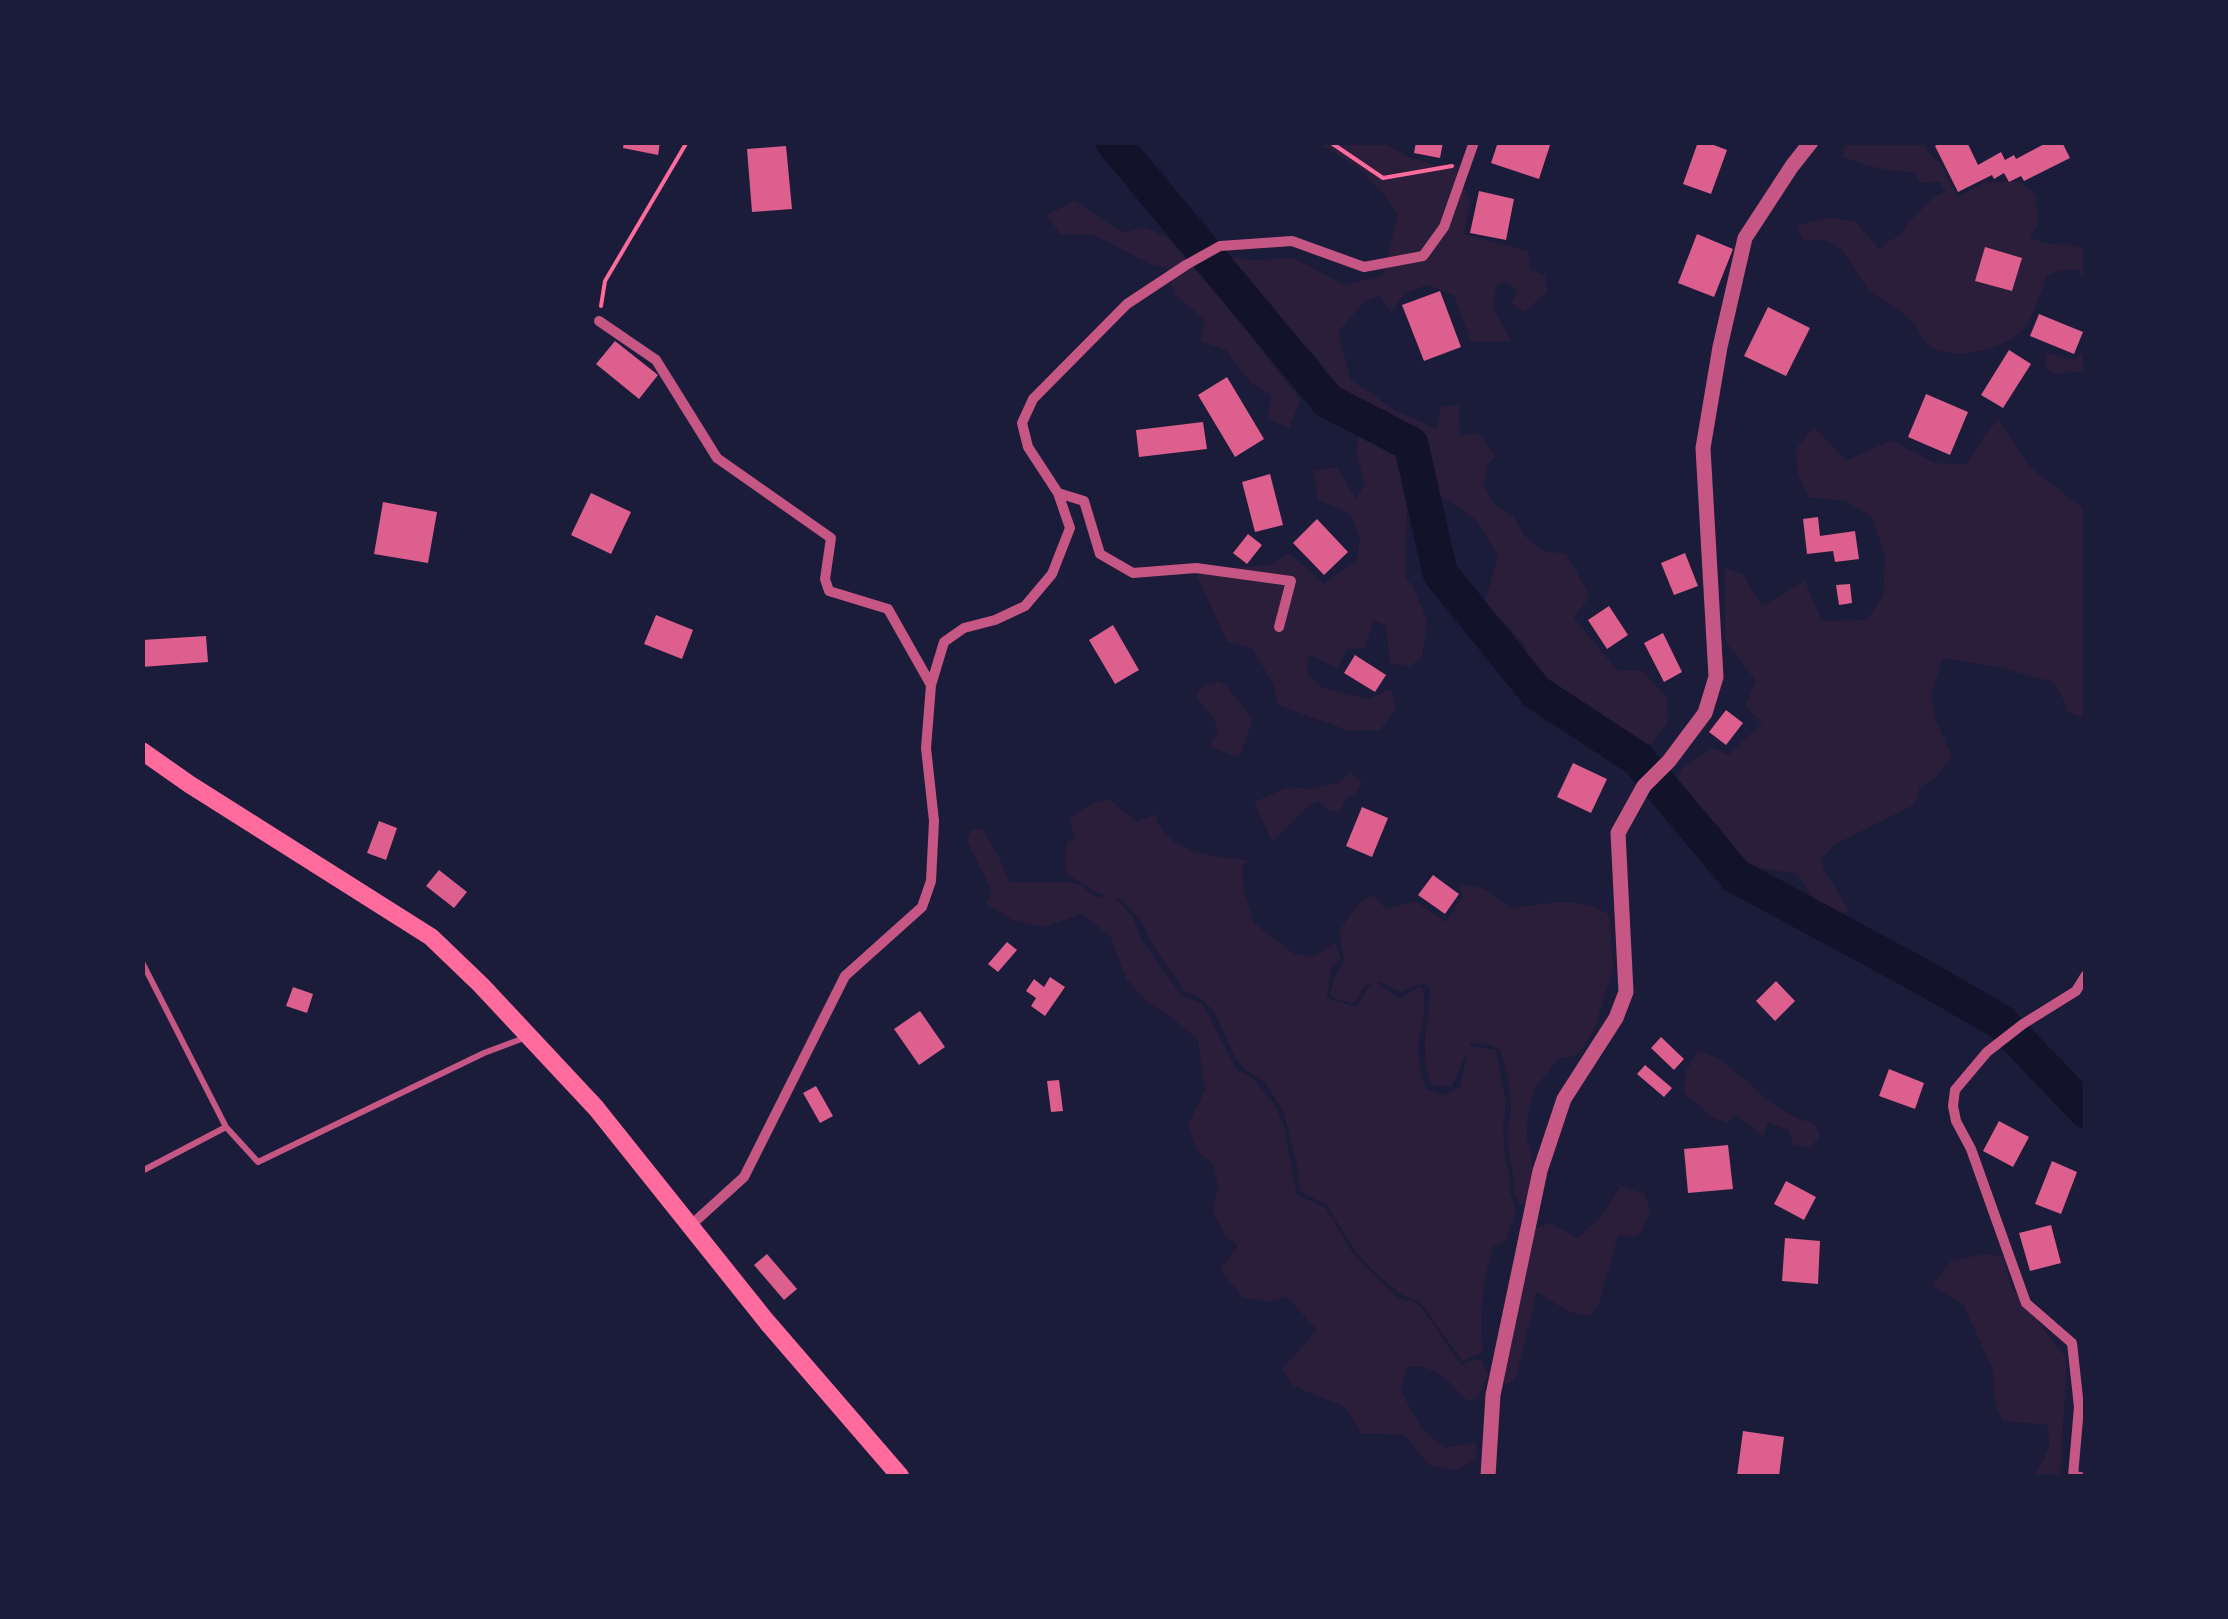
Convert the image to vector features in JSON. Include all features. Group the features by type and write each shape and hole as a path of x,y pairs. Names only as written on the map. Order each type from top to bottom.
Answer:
{"main road":[{"path":"145,756 432,937 596,1108 767,1322 900,1476"}],"street":[{"path":"690,1226 744,1177 846,976 922,907 931,882 934,821 926,748 931,685 944,642 964,628 996,620 1025,606 1052,574 1070,528 1058,493 1028,446 1022,424 1033,399 1127,304 1220,246 1292,241 1364,267 1423,256 1444,227 1474,142"},
{"path":"1488,1476 1494,1395 1540,1171 1564,1099 1616,1018 1626,992 1618,833 1644,786 1704,713 1716,677 1703,448 1720,347 1745,238 1812,142"},
{"path":"599,321 656,360 718,458 831,538 825,580 829,591 888,609 931,685"},
{"path":"1058,493 1084,501 1100,554 1133,573 1196,568 1291,581 1279,627"},
{"path":"2077,1476 2078,1407 2072,1343 2026,1303 1953,1106 1954,1090 1987,1052 2076,991 2086,975"}],"lane":[{"path":"142,962 226,1127 258,1162 484,1053 530,1036"},
{"path":"142,1171 226,1127"}],"path":[{"path":"599,321 605,281 687,142"},
{"path":"1330,142 1383,178 1467,163"}],"shaded area":[{"path":"1318,143 1383,143 1434,165 1455,163 1470,202 1464,234 1528,251 1530,269 1545,276 1548,293 1525,313 1511,303 1517,291 1507,281 1496,285 1493,309 1512,341 1471,342 1454,296 1427,285 1405,293 1391,313 1380,296 1365,301 1338,332 1351,380 1395,410 1437,429 1441,407 1459,405 1460,436 1478,433 1496,456 1488,464 1483,484 1494,504 1514,517 1525,536 1545,552 1566,553 1590,596 1574,618 1617,670 1643,671 1667,698 1668,722 1652,744 1631,746 1578,711 1533,673 1523,643 1485,603 1498,555 1475,519 1437,493 1414,502 1407,512 1405,576 1427,619 1422,658 1408,667 1390,663 1386,625 1373,621 1365,648 1348,649 1337,668 1309,655 1307,674 1321,687 1368,699 1391,689 1396,708 1380,730 1349,731 1278,705 1273,683 1252,649 1227,641 1197,576 1214,569 1269,565 1289,553 1324,584 1357,560 1360,538 1351,514 1318,500 1313,470 1337,467 1356,499 1365,484 1357,456 1359,407 1336,389 1316,356 1270,311 1231,257 1293,258 1345,285 1383,275 1398,215 1359,168"},
{"path":"1845,143 1924,143 1958,197 1985,182 2019,181 2036,195 2038,225 2030,236 2044,243 2085,250 2085,281 2078,269 2047,275 2026,326 2003,344 1976,352 1937,350 1925,341 1910,319 1872,292 1839,248 1819,240 1803,240 1799,233 1799,225 1827,218 1855,221 1880,250 1901,235 1934,197 1946,191 1939,182 1920,183 1915,172 1878,168 1843,157"},
{"path":"1075,200 1124,233 1143,227 1167,237 1235,315 1300,400 1289,429 1268,418 1271,395 1251,383 1226,350 1201,342 1204,319 1175,295 1167,268 1150,264 1094,235 1060,234 1047,215"},
{"path":"2085,350 2085,371 2054,374 2046,367 2046,353 2074,360"},
{"path":"1999,419 2030,467 2085,510 2085,719 2067,711 2053,682 1943,658 1931,695 1936,721 1952,757 1936,777 1920,787 1914,805 1836,844 1821,859 1850,911 1836,915 1822,911 1797,874 1746,866 1698,804 1672,792 1682,768 1713,748 1729,755 1762,723 1745,706 1756,681 1725,641 1725,568 1743,574 1762,606 1805,581 1822,621 1867,620 1883,596 1885,555 1872,517 1846,501 1809,497 1798,474 1796,449 1814,427 1846,461 1891,440 1935,463 1967,464"},
{"path":"1219,681 1253,719 1239,758 1210,746 1218,734 1214,719 1198,700 1197,692"},
{"path":"1350,773 1362,782 1356,795 1346,798 1340,812 1329,811 1318,801 1272,841 1254,802 1289,787 1308,789 1338,783"},
{"path":"1109,799 1137,822 1155,814 1160,827 1180,845 1249,860 1242,867 1244,891 1254,923 1294,954 1315,956 1335,943 1341,959 1331,968 1327,998 1356,1007 1375,982 1366,985 1354,1004 1330,994 1344,961 1339,931 1360,901 1373,895 1386,909 1416,901 1446,922 1463,896 1461,886 1482,889 1511,908 1576,903 1610,916 1613,969 1594,1030 1578,1054 1560,1057 1534,1089 1528,1111 1527,1137 1533,1166 1526,1203 1520,1205 1514,1194 1508,1134 1509,1081 1500,1050 1488,1044 1469,1046 1496,1050 1506,1103 1505,1159 1516,1210 1506,1240 1494,1246 1487,1272 1483,1352 1462,1361 1421,1303 1399,1293 1377,1274 1357,1254 1326,1204 1300,1189 1284,1113 1265,1082 1246,1071 1236,1059 1213,1010 1184,991 1140,919 1116,898 1132,916 1143,942 1182,996 1203,1004 1236,1069 1252,1078 1274,1103 1284,1126 1297,1195 1325,1207 1354,1255 1397,1297 1419,1304 1462,1366 1481,1359 1488,1375 1478,1398 1468,1401 1434,1371 1406,1367 1401,1391 1422,1429 1445,1448 1475,1442 1477,1457 1457,1471 1429,1465 1405,1435 1361,1433 1345,1407 1293,1386 1282,1369 1317,1330 1287,1297 1267,1302 1242,1297 1220,1269 1238,1246 1226,1237 1213,1211 1218,1187 1213,1165 1197,1151 1188,1124 1205,1090 1198,1040 1146,1001 1126,978 1110,936 1081,914 1045,927 1014,921 986,903 992,891 967,841 971,830 983,829 1009,882 1065,882 1081,885 1096,898 1107,896 1067,874 1065,865 1067,842 1075,839 1070,820 1088,806","holes":["1377,982 1401,992 1424,983 1430,988 1425,1046 1432,1086 1452,1086 1468,1049 1460,1087 1443,1095 1425,1089 1418,1049 1424,1009 1421,986 1398,999"]},
{"path":"1698,1051 1726,1064 1781,1109 1814,1123 1820,1136 1810,1148 1793,1145 1789,1131 1768,1122 1763,1137 1736,1114 1727,1123 1711,1116 1684,1093 1686,1071"},
{"path":"1621,1186 1645,1194 1650,1212 1640,1234 1618,1236 1599,1304 1590,1315 1568,1311 1537,1292 1515,1380 1505,1385 1502,1375 1534,1229 1550,1223 1578,1238 1600,1217"},
{"path":"1984,1254 2003,1256 2011,1286 2067,1359 2060,1476 2034,1476 2049,1449 2048,1425 2003,1421 1995,1403 1993,1371 1963,1304 1932,1286 1951,1261"}],"building":[{"path":"624,142 660,142 658,155 623,148"},
{"path":"1416,142 1443,142 1440,158 1414,153"},
{"path":"1498,142 1551,142 1539,179 1491,163"},
{"path":"1698,142 1727,150 1711,194 1683,184"},
{"path":"1941,142 1967,142 1978,165 2001,152 2005,160 2014,155 2016,159 2048,142 2062,142 2070,158 2024,181 2021,176 2009,182 2004,173 1994,179 1992,175 1958,192 1935,146"},
{"path":"786,146 792,209 752,212 747,149"},
{"path":"1479,191 1514,199 1506,240 1470,233"},
{"path":"1697,234 1733,249 1714,297 1678,283"},
{"path":"1985,247 2022,258 2012,291 1975,281"},
{"path":"1440,291 1461,347 1424,361 1402,305"},
{"path":"1768,307 1810,328 1786,376 1744,356"},
{"path":"2039,314 2083,332 2074,354 2030,336"},
{"path":"615,341 658,375 639,399 596,364"},
{"path":"2009,350 2031,364 2003,408 1981,395"},
{"path":"1227,377 1264,439 1235,457 1198,395"},
{"path":"1926,394 1968,412 1950,455 1908,437"},
{"path":"1203,422 1207,449 1139,457 1136,430"},
{"path":"1270,474 1283,525 1255,532 1242,482"},
{"path":"591,493 631,512 611,554 571,535"},
{"path":"383,502 437,512 428,563 374,554"},
{"path":"1818,517 1820,536 1855,531 1859,559 1835,562 1833,551 1807,554 1803,519"},
{"path":"1317,519 1348,552 1324,575 1293,543"},
{"path":"1248,534 1262,545 1247,564 1233,553"},
{"path":"1685,553 1698,586 1674,595 1661,563"},
{"path":"1850,584 1852,603 1839,605 1836,585"},
{"path":"1609,606 1628,635 1607,649 1588,620"},
{"path":"656,615 693,630 682,659 644,644"},
{"path":"1113,625 1139,670 1115,684 1089,640"},
{"path":"1663,633 1682,672 1664,682 1644,643"},
{"path":"206,636 208,662 142,667 142,640"},
{"path":"1355,655 1386,675 1375,692 1344,673"},
{"path":"1726,710 1743,723 1726,745 1709,732"},
{"path":"1573,763 1607,779 1591,813 1557,797"},
{"path":"1362,807 1388,818 1372,857 1346,846"},
{"path":"379,821 397,828 386,860 367,853"},
{"path":"439,870 467,892 454,908 426,886"},
{"path":"1433,875 1459,894 1445,914 1418,895"},
{"path":"1007,942 1017,950 998,972 988,964"},
{"path":"1050,977 1065,987 1045,1016 1031,1006 1036,998 1026,991 1034,979 1044,987"},
{"path":"1776,981 1795,1001 1775,1021 1756,1001"},
{"path":"293,987 313,994 307,1013 286,1006"},
{"path":"920,1011 945,1047 919,1065 894,1029"},
{"path":"1661,1037 1684,1059 1674,1070 1651,1048"},
{"path":"1645,1065 1672,1088 1664,1097 1637,1074"},
{"path":"1889,1069 1924,1083 1915,1109 1879,1096"},
{"path":"1059,1080 1063,1111 1051,1112 1047,1081"},
{"path":"816,1086 833,1116 820,1123 803,1093"},
{"path":"1999,1121 2029,1137 2013,1167 1983,1151"},
{"path":"1728,1145 1733,1189 1688,1193 1684,1149"},
{"path":"2052,1161 2077,1172 2061,1214 2035,1204"},
{"path":"1786,1181 1816,1197 1804,1220 1774,1204"},
{"path":"2051,1225 2061,1263 2030,1271 2019,1233"},
{"path":"1785,1238 1820,1241 1818,1284 1782,1281"},
{"path":"767,1254 797,1289 784,1300 754,1265"},
{"path":"1743,1431 1784,1437 1779,1476 1737,1476"}],"waterway":[{"path":"1113,142 1328,401 1411,444 1440,573 1536,692 1638,759 1736,876 2001,1022 2086,1111"}]}
